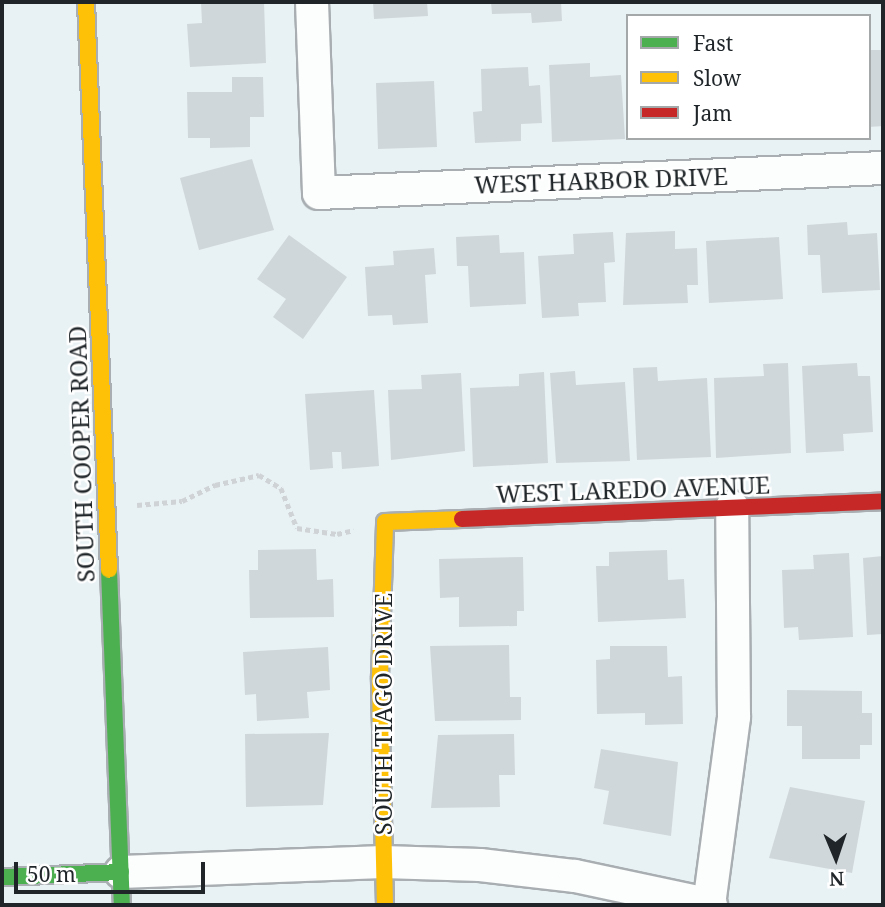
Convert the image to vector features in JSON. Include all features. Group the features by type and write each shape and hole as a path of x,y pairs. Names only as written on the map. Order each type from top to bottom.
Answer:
{"street":[{"name":"SOUTH COOPER ROAD","path":"86,2 122,905"},
{"name":"WEST HARBOR DRIVE","path":"312,2 319,193 883,168"},
{"name":"WEST LAREDO AVENUE","path":"385,522 883,501"},
{"path":"2,877 383,862 480,865 575,876 710,905 734,717 732,507"},
{"name":"SOUTH TIAGO DRIVE","path":"385,522 380,676 385,905"}],"path":[{"path":"106,508 182,500 215,485 259,475 281,488 297,528 337,534 385,522"}],"building":[{"path":"201,2 264,2 266,63 190,67 187,24 202,23"},
{"path":"373,2 427,2 428,16 374,19"},
{"path":"491,2 561,2 562,21 532,23 531,13 492,14"},
{"path":"871,50 883,50 883,126 871,127"},
{"path":"590,63 590,77 621,75 625,139 552,142 549,65"},
{"path":"528,67 529,86 540,85 542,123 521,124 521,141 475,143 473,112 482,111 481,69"},
{"path":"232,77 263,77 264,117 250,117 250,147 210,148 210,138 188,138 187,92 232,92"},
{"path":"434,81 437,147 378,149 376,83"},
{"path":"252,159 274,230 199,250 180,178"},
{"path":"847,222 848,235 877,233 880,290 822,293 820,255 808,255 807,225"},
{"path":"675,231 675,249 697,248 698,285 687,285 688,303 623,305 626,233"},
{"path":"613,232 615,262 604,263 606,302 578,303 579,316 542,318 538,256 574,254 573,234"},
{"path":"289,235 347,277 303,339 273,317 286,299 257,279"},
{"path":"499,235 500,253 524,252 526,304 470,307 468,266 457,266 456,237"},
{"path":"779,237 783,299 709,303 706,241"},
{"path":"434,248 436,274 425,275 428,323 393,325 392,315 368,316 365,267 394,265 393,251"},
{"path":"788,363 791,453 716,458 714,378 764,376 763,364"},
{"path":"857,363 858,376 870,376 873,432 843,434 844,451 806,453 802,366"},
{"path":"657,367 658,381 707,378 711,457 637,460 633,368"},
{"path":"575,371 576,385 625,382 630,461 556,463 550,373"},
{"path":"544,372 548,463 473,467 470,388 519,386 519,374"},
{"path":"461,373 465,451 391,460 388,390 422,389 421,375"},
{"path":"374,390 379,466 342,469 341,452 332,452 333,468 310,470 305,394"},
{"path":"316,549 317,580 333,579 334,617 250,618 249,570 258,570 258,550"},
{"path":"667,550 668,580 684,579 686,618 598,622 596,566 609,566 609,552"},
{"path":"849,553 853,637 799,640 798,627 784,628 782,570 814,569 813,555"},
{"path":"883,556 883,634 867,635 863,558"},
{"path":"523,557 524,611 517,611 517,626 459,627 459,597 440,598 439,559"},
{"path":"509,645 510,697 521,697 521,720 435,721 430,646"},
{"path":"610,646 667,646 668,677 682,676 683,724 645,725 645,713 597,714 596,660 610,659"},
{"path":"328,647 330,690 307,692 309,718 257,721 256,694 245,695 243,652"},
{"path":"787,690 862,691 862,713 872,713 872,745 860,745 860,759 802,759 802,726 787,726"},
{"path":"329,733 323,805 246,807 245,734"},
{"path":"514,734 515,775 499,775 500,807 431,808 438,735"},
{"path":"601,749 678,762 671,836 603,824 609,791 594,788"},
{"path":"790,787 865,801 852,873 769,858"}],"traffic: fast":[{"path":"109,570 122,905"},
{"path":"2,877 121,872"}],"traffic: slow":[{"path":"86,2 109,570"},
{"path":"385,905 380,676 385,522 462,519"}],"traffic: jam":[{"path":"462,519 883,501"}]}
